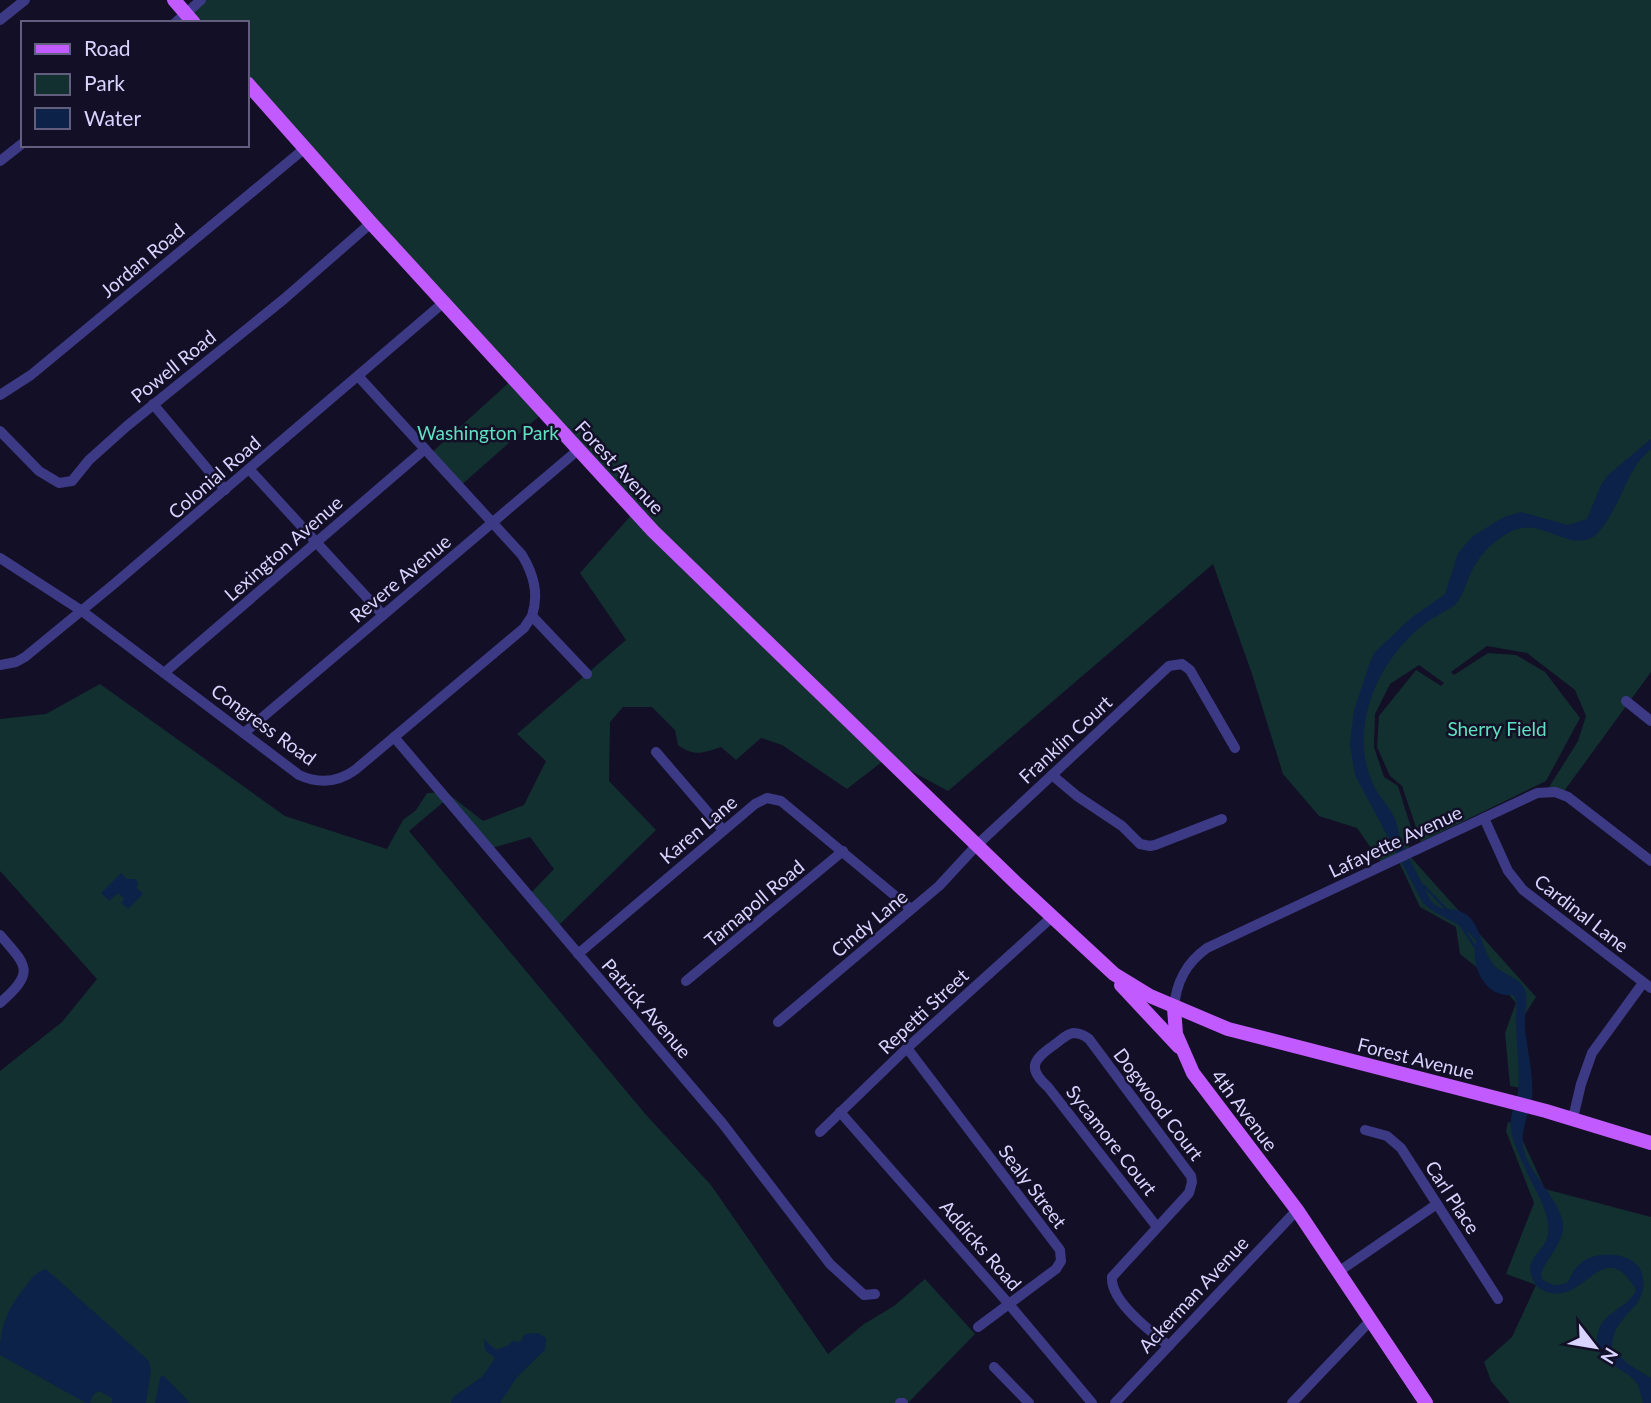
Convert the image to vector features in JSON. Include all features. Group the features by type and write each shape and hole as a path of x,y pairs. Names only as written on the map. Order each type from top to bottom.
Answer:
{"main road":[{"path":"174,0 185,20"},
{"name":"Forest Avenue","path":"248,84 443,303 653,531 977,845"},
{"path":"977,845 1098,961 1180,1048"},
{"path":"1098,961 1132,986 1174,1008"},
{"name":"Forest Avenue","path":"1174,1008 1249,1035 1573,1118 1651,1143"},
{"name":"4th Avenue","path":"1174,1008 1180,1048 1193,1073 1297,1210 1426,1403"}],"street":[{"path":"0,20 25,0"},
{"path":"185,20 201,0"},
{"path":"0,161 21,145"},
{"name":"Jordan Road","path":"0,395 31,374 304,149"},
{"name":"Powell Road","path":"0,431 39,471 54,481 65,483 77,476 89,460 153,404 284,299 371,223"},
{"name":"Colonial Road","path":"0,665 25,657 82,611 443,303"},
{"path":"358,376 528,565 536,588 532,616 587,674"},
{"path":"153,404 225,490"},
{"name":"Lexington Avenue","path":"164,673 425,449"},
{"name":"Revere Avenue","path":"244,733 578,450"},
{"path":"249,469 383,615"},
{"name":"Congress Road","path":"0,558 82,611 299,775 320,782 347,776 524,628 532,616"},
{"name":"Franklin Court","path":"977,845 1169,666 1179,664 1191,670 1235,748"},
{"path":"1626,701 1651,721"},
{"name":"Patrick Avenue","path":"394,737 723,1124 830,1264 864,1295 875,1294"},
{"path":"656,752 723,830"},
{"path":"1052,775 1077,796 1122,825 1144,846 1155,845 1222,819"},
{"name":"Lafayette Avenue","path":"1174,1008 1182,975 1189,964 1207,948 1537,793 1559,793 1568,797 1651,861"},
{"name":"Karen Lane","path":"578,954 754,804 774,798 805,819 911,909"},
{"name":"Cardinal Lane","path":"1484,818 1508,872 1523,890 1647,986"},
{"name":"Cindy Lane","path":"778,1022 939,886 977,845"},
{"name":"Tarnapoll Road","path":"686,981 843,851"},
{"name":"Repetti Street","path":"820,1132 907,1048 1052,917"},
{"path":"0,935 18,956 23,967 19,987 0,1003"},
{"path":"1573,1118 1592,1054 1647,986"},
{"name":"Dogwood Court","path":"1037,1076 1034,1066 1039,1055 1068,1035 1079,1034 1088,1039 1191,1176 1189,1193 1115,1272 1112,1282 1132,1313 1168,1346"},
{"name":"Sealy Street","path":"907,1048 1060,1250 1061,1261 1056,1269 978,1327"},
{"name":"Sycamore Court","path":"1037,1076 1157,1227"},
{"name":"Addicks Road","path":"841,1112 1092,1403"},
{"name":"Carl Place","path":"1365,1130 1377,1132 1394,1142 1437,1203 1498,1299"},
{"path":"1338,1272 1437,1203"},
{"name":"Ackerman Avenue","path":"1115,1403 1297,1210"},
{"path":"1292,1403 1370,1321"},
{"path":"994,1367 1028,1403"}],"green space":[{"path":"201,0 1651,0 1651,672 1562,794 1546,792 1578,741 1586,716 1575,690 1527,653 1487,646 1451,672 1454,675 1488,653 1516,655 1545,672 1580,718 1546,781 1421,842 1402,786 1390,776 1377,747 1379,716 1416,670 1441,686 1444,683 1419,665 1390,684 1375,714 1374,747 1384,777 1398,786 1413,834 1407,853 1536,997 1522,1019 1521,1088 1510,1086 1505,1033 1516,1003 1504,989 1460,954 1456,927 1420,907 1398,860 1383,865 1357,828 1319,816 1283,774 1252,674 1213,564 948,791 887,758 847,789 782,745 761,738 736,760 721,747 704,752 689,751 678,745 675,730 652,707 623,707 610,722 609,781 656,830 556,928 528,896 554,869 530,837 489,849 447,799 409,831 647,1116 711,1185 828,1354 864,1324 894,1306 925,1279 975,1334 908,1403 0,1403 0,1071 62,1022 97,979 0,871 0,719 46,714 100,684 285,816 387,849 403,820 416,810 427,793 446,792 483,821 524,805 546,761 517,734 626,640 580,573 634,512 544,412 459,487 430,454 513,379 248,84 248,21 192,21 186,14"},
{"path":"1508,1122 1519,1124 1517,1128 1545,1189 1651,1217 1651,1403 1510,1403 1491,1381 1484,1362 1512,1337 1536,1285 1506,1274 1534,1203 1506,1131"}],"water":[{"path":"1651,439 1651,449 1636,466 1605,524 1593,537 1574,540 1533,528 1523,528 1505,535 1486,550 1472,570 1455,605 1414,632 1395,654 1375,689 1364,728 1367,767 1374,786 1394,817 1403,845 1430,900 1443,909 1459,911 1470,918 1491,961 1499,970 1520,982 1525,990 1525,1028 1532,1088 1523,1144 1525,1155 1558,1209 1563,1230 1560,1241 1541,1273 1542,1279 1555,1285 1564,1284 1582,1262 1603,1255 1626,1258 1642,1273 1641,1296 1618,1326 1612,1348 1628,1364 1651,1378 1651,1403 1643,1403 1636,1382 1608,1361 1598,1348 1597,1340 1602,1323 1628,1301 1636,1290 1624,1274 1612,1268 1602,1270 1568,1292 1554,1294 1535,1284 1531,1275 1531,1264 1547,1238 1548,1221 1512,1133 1511,1119 1519,1081 1517,1002 1513,995 1494,991 1481,978 1475,960 1476,941 1470,934 1423,903 1355,775 1350,745 1354,710 1374,653 1411,618 1445,594 1458,553 1473,536 1504,517 1521,512 1568,525 1587,519 1608,475"},
{"path":"121,873 127,879 136,879 137,888 143,894 128,909 121,903 124,899 118,893 109,901 101,893"},
{"path":"46,1269 149,1361 151,1370 146,1403 112,1403 112,1398 99,1391 93,1395 90,1403 86,1403 0,1355 1,1335 9,1311 32,1278"},
{"path":"538,1333 546,1338 545,1350 517,1377 500,1403 451,1403 453,1397 483,1376 495,1358 485,1350 484,1339 496,1350 512,1341 520,1342 525,1334"},
{"path":"163,1375 190,1403 155,1403"}],"waterway":[{"path":"1424,886 1448,911"},
{"path":"1460,924 1475,947"}],"park label":[{"name":"Washington Park","path":"488,432"},
{"name":"Sherry Field","path":"1497,728"}]}
